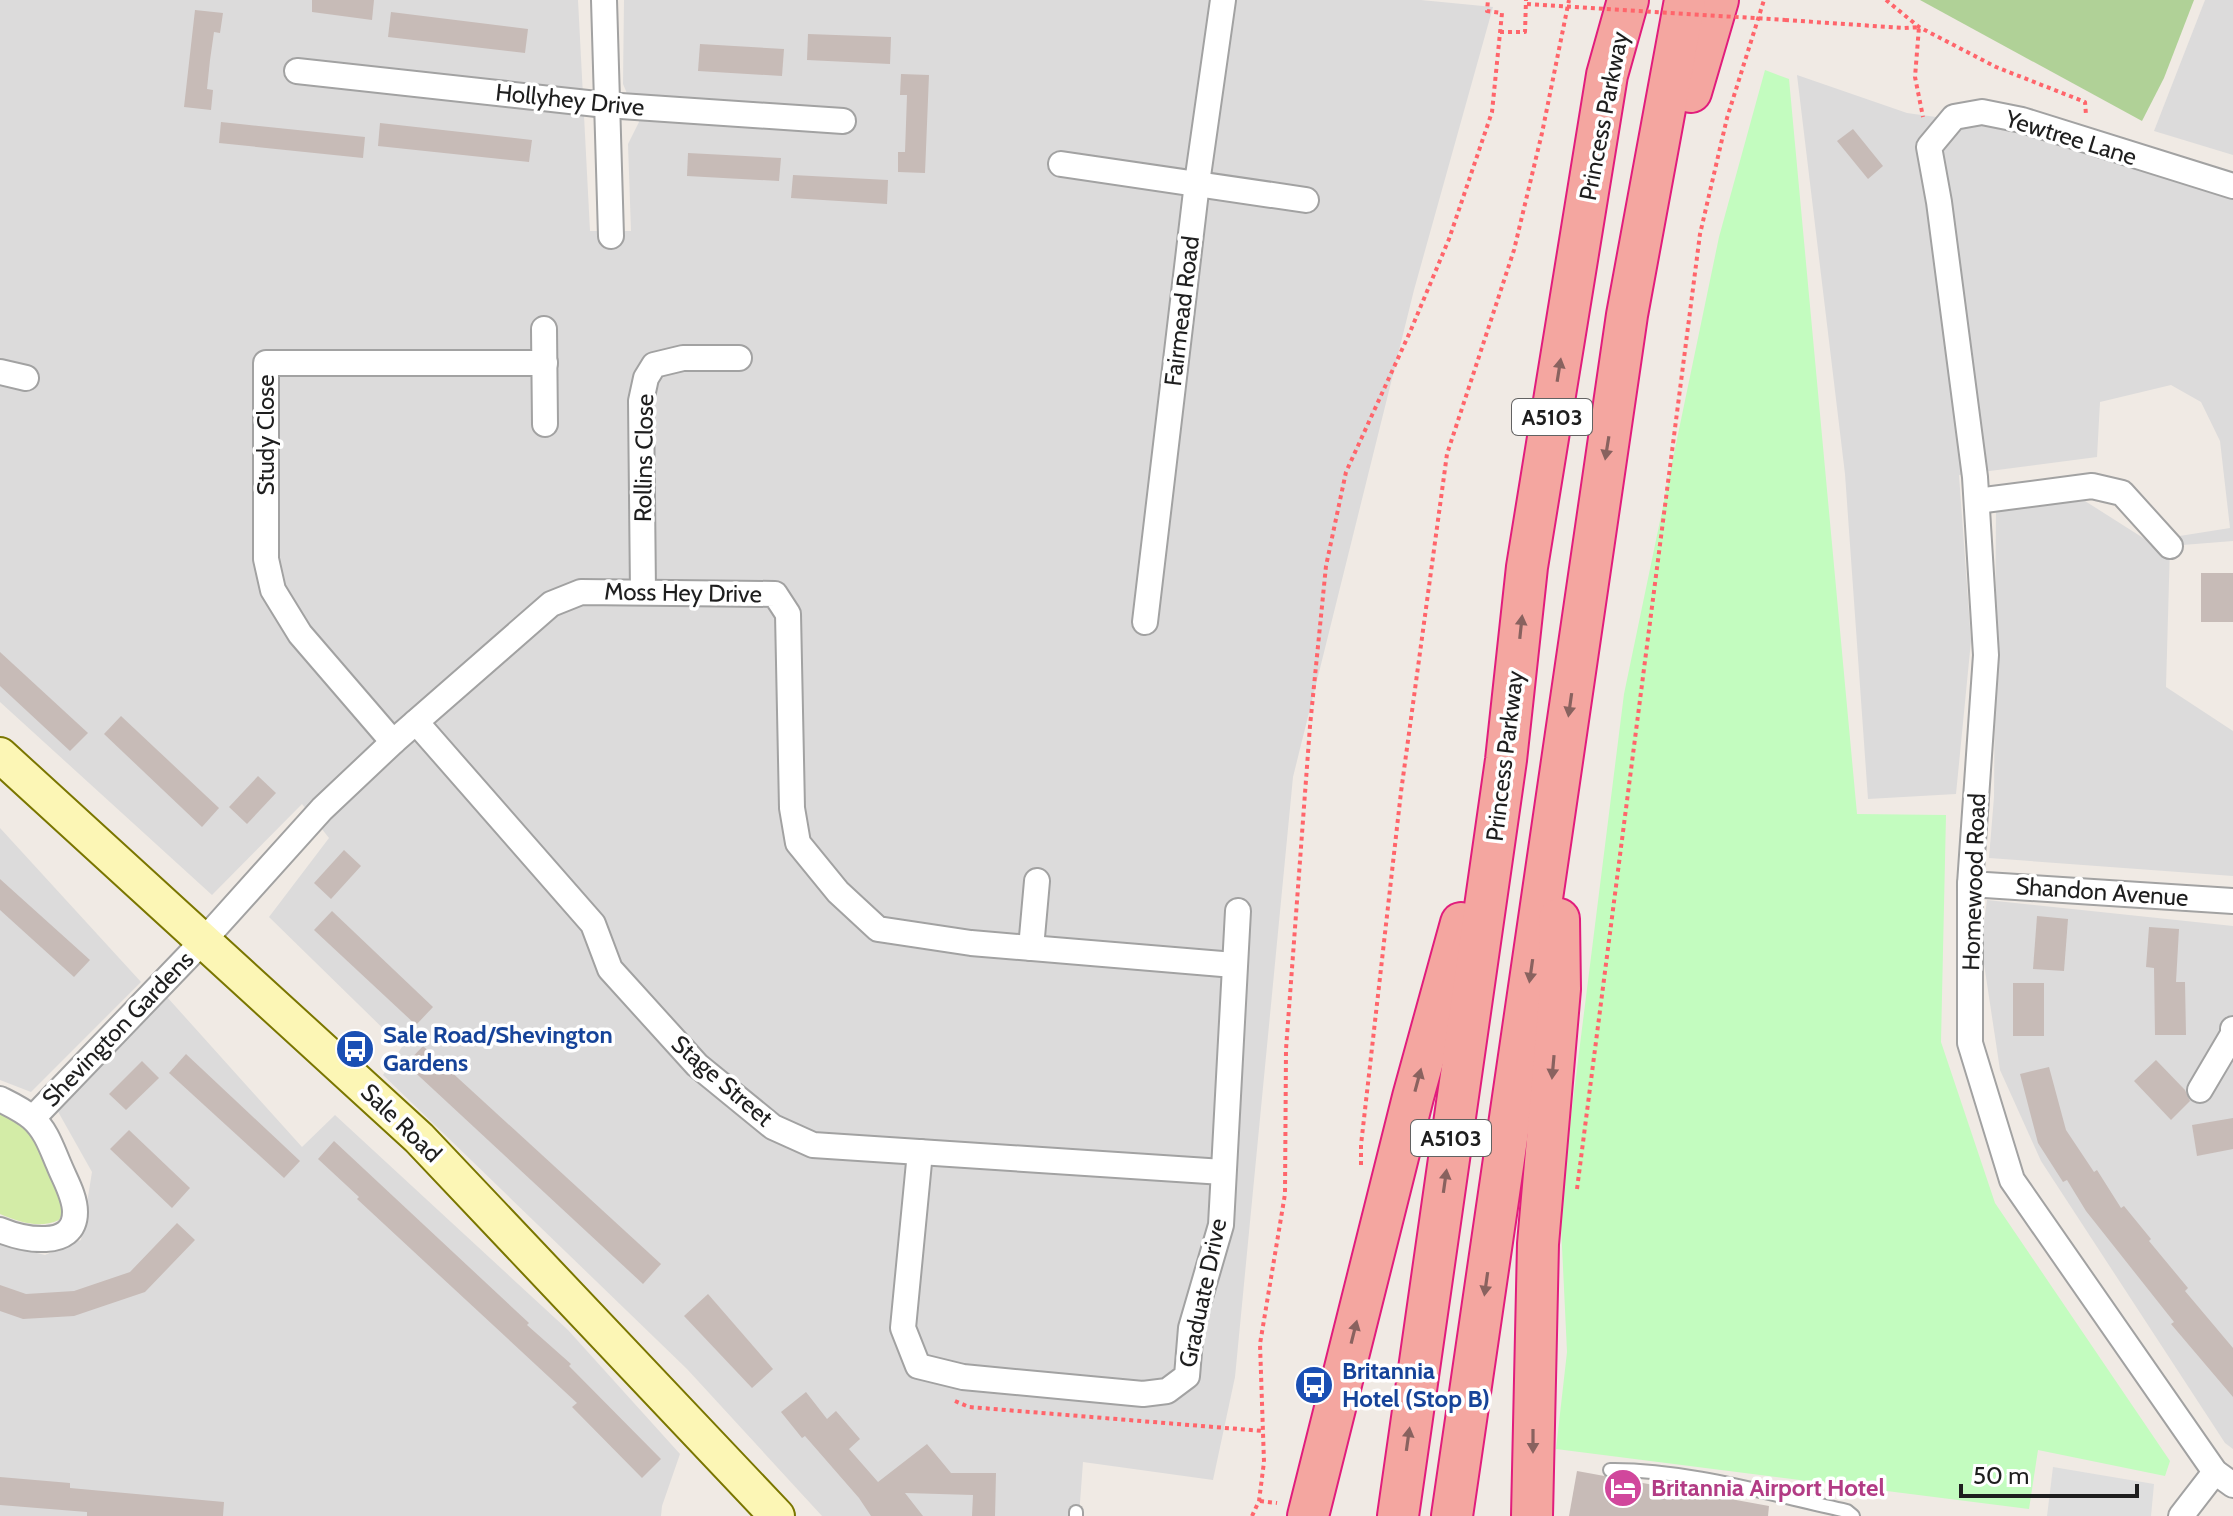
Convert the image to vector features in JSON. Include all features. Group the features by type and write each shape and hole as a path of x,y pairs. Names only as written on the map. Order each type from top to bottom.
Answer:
{"highway":[{"path":"1607,75 1613,0"},
{"name":"Princess Parkway","path":"1398,1516 1506,760 1527,567 1607,75 1628,0"},
{"name":"A5103","path":"1452,1516 1627,315 1685,0"},
{"path":"1627,315 1718,0"},
{"path":"1308,1516 1413,1097 1506,760"},
{"path":"1532,1516 1538,1244 1560,989 1559,783"}],"main road":[{"name":"Sale Road","path":"0,755 419,1138 777,1516"}],"street":[{"path":"604,0 611,236"},
{"name":"Fairmead Road","path":"1145,622 1197,183 1223,0"},
{"name":"Hollyhey Drive","path":"297,71 606,105 843,121"},
{"name":"Yewtree Lane","path":"1929,147 1954,117 1982,112 2022,120 2233,186"},
{"name":"Homewood Road","path":"1929,147 1939,202 1977,501 1986,655 1970,884 1970,1043 2012,1180 2224,1478"},
{"path":"1061,164 1306,200"},
{"path":"544,329 545,424"},
{"name":"Rollins Close","path":"643,592 641,401 646,378 654,365 683,358 739,358"},
{"name":"Study Close","path":"393,742 300,634 273,590 266,559 266,363 545,363"},
{"path":"0,372 26,378"},
{"path":"1977,501 2092,486 2122,493 2170,546"},
{"name":"Moss Hey Drive","path":"204,940 322,809 393,742 551,604 581,592 775,594 788,614 792,808 798,843 838,892 878,929 971,943 1234,965"},
{"name":"Stage Street","path":"416,722 593,924 610,969 697,1065 773,1127 813,1145 1223,1172"},
{"path":"1031,948 1037,881"},
{"name":"Shandon Avenue","path":"1970,884 2233,901"},
{"name":"Graduate Drive","path":"920,1152 903,1328 918,1366 963,1377 1143,1394 1167,1391 1187,1376 1191,1328 1221,1225 1238,911"},
{"name":"Shevington Gardens","path":"33,1118 204,940"},
{"path":"2200,1090 2233,1029"},
{"name":"Shevington Gardens","path":"0,1099 33,1118 47,1136 73,1198 75,1213 73,1225 63,1236 51,1239 19,1238 0,1230"},
{"path":"2181,1516 2224,1478"}],"lane":[{"path":"1610,1470 1634,1470 1706,1481 1847,1511 1853,1516"}],"path":[{"path":"1252,1516 1259,1501 1264,1462 1260,1344 1285,1194 1287,1033 1326,566 1346,472 1449,239 1492,112 1502,13 1487,11 1488,0"},
{"path":"1575,1203 1700,234 1727,118 1764,0"},
{"path":"1886,0 1919,27 1996,67 2085,102 2090,142"},
{"path":"1361,1173 1363,1130 1401,792 1447,454 1514,250 1542,133 1568,1"},
{"path":"1500,32 1525,32 1527,2 1919,27"},
{"path":"1919,27 1915,77 1929,147"}],"shaded area":[{"path":"0,0 578,0 590,231 631,231 628,144 639,122 623,84 624,0 1421,0 1493,7 1414,290 1293,777 1235,1377 1213,1480 1083,1462 1079,1516 822,1516 687,1369 383,1075 402,1047 269,917 329,838 302,804 212,895 0,702"},
{"path":"2205,0 2233,0 2233,155 2154,131"},
{"path":"1797,75 1907,113 2001,126 2233,198 2233,541 2170,546 2166,687 2233,731 2233,876 1989,858 1994,797 1996,508 2085,501 2148,541 2230,528 2220,441 2201,402 2171,385 2100,402 2097,457 1959,475 1971,641 1956,794 1868,799 1845,474"},
{"path":"0,828 141,982 31,1092 0,1080"},
{"path":"1987,900 2233,926 2233,1449 2225,1443 2041,1161 2000,1070 1981,944"},
{"path":"167,997 302,1147 335,1115 568,1330 680,1454 661,1516 0,1516 0,1244 45,1255 81,1240 92,1172 56,1108"},
{"path":"2053,1467 2154,1484 2151,1516 2047,1516"}],"green space":[{"path":"1920,0 2194,0 2164,78 2142,121"},
{"path":"1765,70 1789,79 1857,814 1946,815 1941,1042 1995,1203 2170,1461 2165,1476 2038,1450 2029,1509 1556,1449 1567,1352 1560,1204 1624,694 1719,237"},
{"path":"0,1110 25,1128 42,1152 65,1208 59,1220 37,1224 0,1214"}],"building":[{"path":"312,0 374,0 372,20 312,12"},
{"path":"195,10 223,13 220,33 214,32 210,60 207,89 213,90 211,110 184,107"},
{"path":"391,12 528,29 525,53 388,37"},
{"path":"808,34 891,37 890,64 807,60"},
{"path":"700,44 784,49 782,76 698,71"},
{"path":"901,74 929,75 925,173 898,172 898,152 905,152 907,95 900,95"},
{"path":"221,122 365,137 363,158 219,143"},
{"path":"380,123 532,140 529,162 378,146"},
{"path":"1853,129 1883,166 1868,179 1837,141"},
{"path":"688,153 781,158 779,181 687,176"},
{"path":"793,175 888,180 887,204 791,198"},
{"path":"2201,573 2233,573 2233,622 2201,622"},
{"path":"0,652 88,733 70,751 0,686"},
{"path":"121,716 219,808 202,827 104,734"},
{"path":"258,776 276,793 247,824 229,807"},
{"path":"344,850 361,866 331,899 314,883"},
{"path":"0,879 90,960 74,977 0,910"},
{"path":"332,911 433,1007 416,1025 314,930"},
{"path":"2037,916 2068,919 2064,971 2033,969"},
{"path":"2149,927 2179,929 2176,982 2185,982 2186,1035 2155,1035 2154,968 2146,967"},
{"path":"2013,983 2044,983 2044,1036 2013,1036"},
{"path":"423,1046 661,1264 643,1284 406,1064"},
{"path":"186,1054 300,1161 284,1178 169,1073"},
{"path":"2156,1060 2185,1090 2190,1101 2171,1120 2134,1081"},
{"path":"142,1061 159,1078 126,1110 109,1094"},
{"path":"2049,1067 2066,1130 2121,1208 2124,1206 2151,1239 2149,1241 2188,1288 2185,1291 2233,1348 2233,1397 2171,1324 2174,1322 2086,1211 2067,1180 2063,1182 2038,1143 2020,1074"},
{"path":"2233,1118 2233,1149 2197,1156 2192,1125"},
{"path":"129,1130 190,1188 172,1208 110,1149"},
{"path":"334,1141 529,1323 527,1325 571,1364 569,1366 661,1459 642,1478 572,1407 577,1403 318,1159"},
{"path":"177,1223 195,1240 145,1292 74,1316 23,1319 0,1311 0,1285 26,1294 74,1291 130,1272"},
{"path":"708,1294 773,1369 752,1388 684,1316"},
{"path":"806,1392 827,1419 836,1411 860,1439 849,1449 878,1482 927,1444 951,1473 996,1473 995,1516 972,1516 973,1495 905,1493 923,1516 871,1516 859,1498 781,1412"},
{"name":"Britannia Airport Hotel","path":"1577,1471 1769,1506 1768,1516 1569,1516"},
{"path":"0,1477 70,1483 70,1488 224,1502 223,1516 87,1516 87,1512 0,1505"}],"place":[{"name":"Sale Road/Shevington Gardens","path":"355,1049"},
{"name":"Britannia Hotel (Stop B)","path":"1314,1385"},
{"name":"Britannia Airport Hotel","path":"1623,1488"}]}
